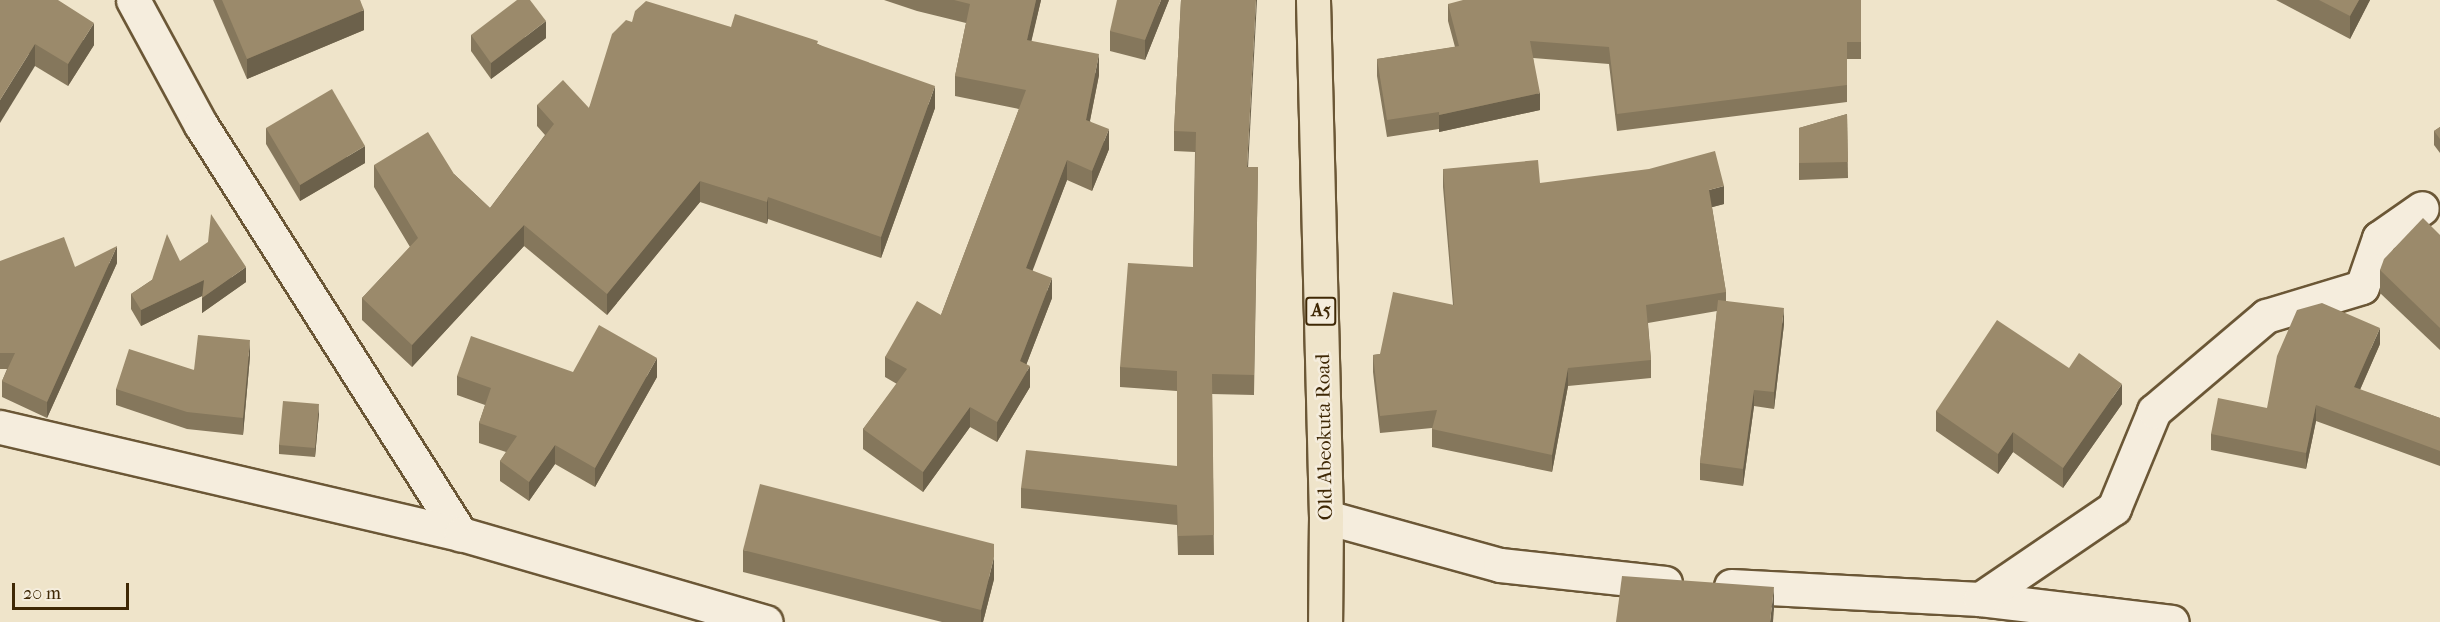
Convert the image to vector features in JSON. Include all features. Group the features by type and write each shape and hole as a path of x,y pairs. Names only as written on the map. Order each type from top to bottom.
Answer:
{"highway":[{"name":"Old Abeokuta Road","path":"1313,0 1326,517 1325,622"}],"street":[{"path":"133,0 201,125 461,534"},
{"path":"1980,599 2114,508 2154,411 2266,316 2362,287 2379,238 2422,208"},
{"path":"0,427 461,534 766,622"},
{"path":"1326,517 1500,565 1642,582 1980,599 2172,622"}],"building":[{"path":"0,0 58,0 94,23 68,64 35,44 0,100"},
{"path":"222,0 360,0 364,10 247,59"},
{"path":"517,0 530,0 546,21 491,63 471,35"},
{"path":"954,0 1036,0 1027,40 1099,54 1086,120 1109,129 1092,171 1067,160 1026,268 1052,278 1020,361 1030,366 997,422 970,407 923,472 863,429 907,369 885,357 917,301 941,315 1026,90 955,76 970,4"},
{"path":"1117,0 1161,0 1145,40 1110,31"},
{"path":"1181,0 1256,0 1247,167 1258,167 1254,375 1212,374 1214,535 1178,536 1177,505 1021,488 1026,450 1177,466 1177,371 1120,367 1128,263 1193,267 1196,132 1174,131"},
{"path":"1463,0 1861,0 1861,42 1847,42 1847,85 1617,114 1609,47 1530,41 1540,93 1439,115 1439,112 1387,120 1377,59 1459,46 1448,4"},
{"path":"2319,0 2359,0 2350,16"},
{"path":"646,1 731,27 735,14 818,41 817,44 935,86 881,237 768,197 767,202 700,181 607,294 524,225 412,345 362,298 418,238 374,165 428,132 454,174 490,208 554,124 537,105 563,80 589,108 612,34 626,20 632,22 635,11"},
{"path":"332,89 365,146 300,185 266,128"},
{"path":"1847,114 1848,162 1799,163 1799,128"},
{"path":"2440,127 2440,139 2434,131"},
{"path":"1715,151 1724,186 1709,190 1726,292 1646,305 1651,360 1568,368 1552,455 1432,429 1437,410 1380,416 1373,355 1380,354 1393,292 1454,305 1443,169 1538,160 1540,183 1649,169"},
{"path":"211,214 246,267 202,298 204,280 141,310 131,294 152,280 167,234 180,261 208,242"},
{"path":"2423,218 2440,235 2440,328 2380,270 2384,259"},
{"path":"64,237 75,267 117,246 47,402 2,381 15,353 0,353 0,261"},
{"path":"1718,300 1784,308 1774,392 1754,390 1743,469 1700,463"},
{"path":"2322,303 2380,328 2354,387 2440,418 2440,451 2316,405 2306,453 2211,434 2218,398 2267,408 2277,356 2297,310"},
{"path":"1997,320 2069,368 2079,353 2122,384 2063,468 2013,432 1998,454 1936,411"},
{"path":"599,325 657,358 595,468 555,445 529,482 500,461 517,436 479,423 491,388 457,376 471,336 573,372"},
{"path":"198,335 250,340 243,418 187,412 116,389 129,349 194,370"},
{"path":"283,401 319,404 315,448 279,445"},
{"path":"760,484 994,544 994,557 981,610 743,550"},
{"path":"1622,576 1774,587 1770,622 1616,622"}]}
